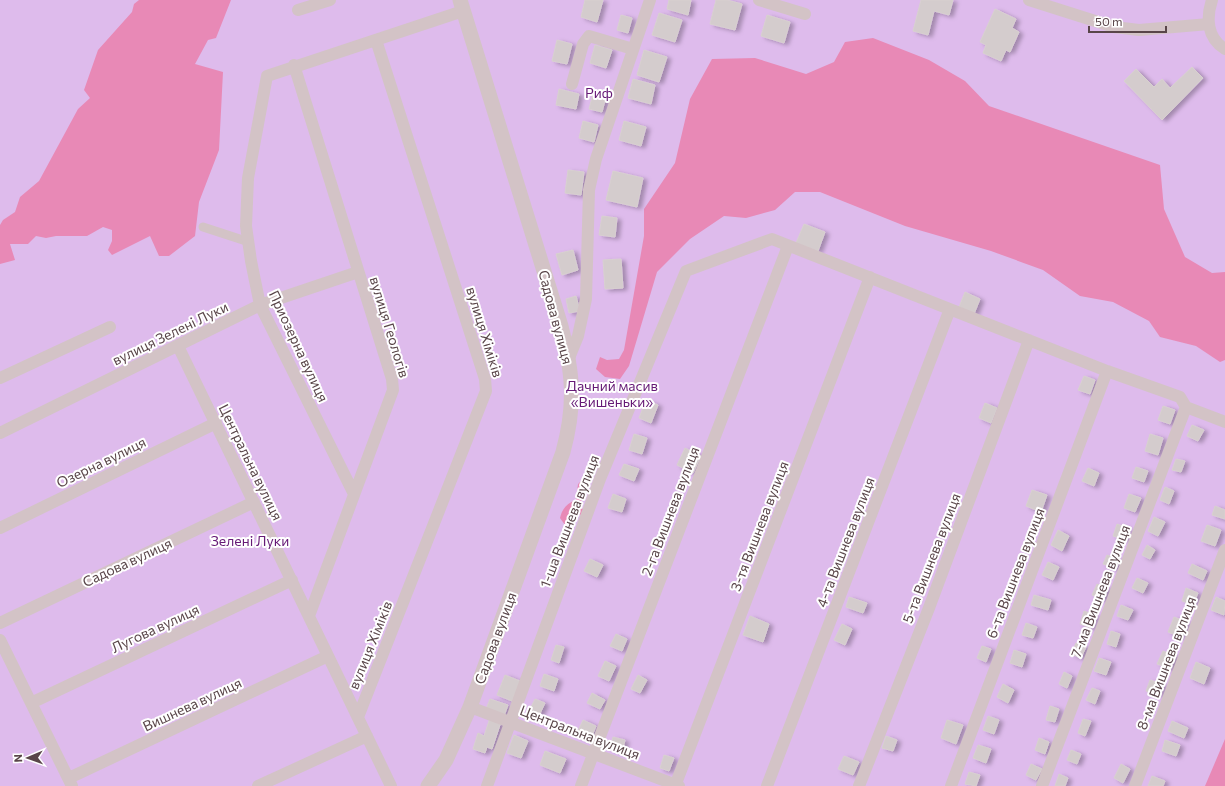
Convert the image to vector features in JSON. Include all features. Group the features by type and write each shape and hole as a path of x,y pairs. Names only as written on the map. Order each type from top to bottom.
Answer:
{"street":[{"path":"298,10 330,0"},
{"path":"569,358 578,336 586,299 589,190 596,159 650,0"},
{"path":"760,0 805,14"},
{"path":"1030,0 1114,27 1139,30 1209,24"},
{"path":"1212,0 1208,11 1209,24 1213,36 1225,49"},
{"name":"Приозерна вулиця","path":"354,494 260,305 246,226 248,178 267,76 294,65 376,40 462,5"},
{"name":"Садова вулиця","path":"428,786 446,760 470,707 563,452 570,427 572,407 569,358 462,5"},
{"path":"572,84 583,44 589,36 633,49"},
{"name":"вулиця Хіміків","path":"358,717 486,391 485,379 376,40"},
{"name":"вулиця Геологів","path":"294,65 392,379 393,390 309,616"},
{"path":"203,227 248,242"},
{"name":"1-ша Вишнева вулиця","path":"487,786 600,479 686,271 772,239 788,246"},
{"path":"788,246 1107,371 1180,397 1186,407 1225,422"},
{"name":"2-га Вишнева вулиця","path":"581,786 788,246"},
{"name":"вулиця Зелені Луки","path":"0,433 260,305 358,272"},
{"name":"3-тя Вишнева вулиця","path":"677,786 870,277"},
{"name":"4-та Вишнева вулиця","path":"767,786 950,309"},
{"path":"0,378 110,327"},
{"name":"5-та Вишнева вулиця","path":"859,786 929,608 1029,340"},
{"name":"Центральна вулиця","path":"178,346 391,786"},
{"name":"6-та Вишнева вулиця","path":"951,786 1107,371"},
{"name":"7-ма Вишнева вулиця","path":"1042,786 1186,407"},
{"name":"Озерна вулиця","path":"0,528 216,423"},
{"name":"Садова вулиця","path":"0,623 254,502"},
{"name":"8-ма Вишнева вулиця","path":"1135,786 1225,550"},
{"name":"Лугова вулиця","path":"31,703 292,580"},
{"path":"0,640 70,782"},
{"name":"Вишнева вулиця","path":"70,782 328,656"},
{"name":"Центральна вулиця","path":"470,707 677,786"},
{"path":"258,786 367,736"}],"green space":[{"name":"Дачний масив «Вишеньки»","path":"0,0 1225,0 1225,786 0,786"}],"shaded area":[{"path":"139,0 231,0 216,38 208,40 195,64 223,72 219,150 199,202 195,236 169,256 159,256 150,236 112,255 108,250 112,241 112,230 103,227 87,236 56,236 46,238 36,236 28,244 10,244 15,260 0,264 0,225 3,220 15,212 20,197 39,181 78,109 90,98 84,90 98,50 132,12 134,4"},
{"path":"873,38 929,60 965,81 989,106 1160,165 1164,209 1185,257 1212,273 1225,272 1225,360 1220,362 1196,346 1160,337 1149,321 1113,302 1080,296 1043,270 991,251 905,226 820,192 795,192 775,210 746,218 724,216 690,239 657,272 629,366 620,379 605,377 596,369 600,357 607,360 619,359 624,350 644,236 644,209 675,163 690,99 712,59 755,58 806,74 834,62 845,42"},
{"path":"590,473 591,480 579,506 584,510 583,515 574,514 572,521 565,525 560,518 562,512 565,507 576,500 578,484"},
{"path":"1225,739 1225,786 1205,786"}],"building":[{"path":"585,0 603,0 597,22 581,17"},
{"path":"669,0 691,0 688,15 667,9"},
{"path":"716,0 727,0 742,4 735,30 710,24"},
{"path":"921,0 953,0 949,15 934,11 928,35 913,31"},
{"path":"995,9 1016,19 1012,28 1019,32 1010,52 1006,50 1001,61 983,53 986,45 980,42"},
{"path":"659,13 682,20 675,42 652,35"},
{"path":"621,15 632,18 628,33 617,30"},
{"path":"767,15 790,22 784,43 761,36"},
{"path":"557,40 572,44 567,64 552,61"},
{"path":"595,45 612,50 606,68 590,63"},
{"path":"644,50 667,57 659,82 637,75"},
{"path":"1192,67 1203,78 1162,120 1124,81 1136,69 1154,87 1162,79 1170,88"},
{"path":"633,79 655,85 651,104 628,98"},
{"path":"559,89 579,94 576,109 556,105"},
{"path":"594,90 607,93 602,112 589,109"},
{"path":"583,121 598,125 594,142 579,138"},
{"path":"624,121 646,127 641,146 619,140"},
{"path":"568,170 584,172 581,195 565,193"},
{"path":"613,171 643,178 637,207 606,200"},
{"path":"602,216 617,218 615,237 599,235"},
{"path":"804,224 825,232 818,251 796,243"},
{"path":"573,250 578,270 562,275 556,254"},
{"path":"621,259 623,288 605,289 603,260"},
{"path":"965,292 980,299 974,314 959,307"},
{"path":"576,296 580,311 569,313 566,299"},
{"path":"1084,376 1095,380 1090,394 1078,390"},
{"path":"646,400 658,405 651,423 639,418"},
{"path":"985,403 997,408 991,423 979,418"},
{"path":"1163,406 1175,410 1170,424 1158,420"},
{"path":"1192,425 1204,430 1198,441 1187,436"},
{"path":"634,434 647,438 642,454 629,450"},
{"path":"1150,434 1163,438 1158,455 1145,451"},
{"path":"685,448 701,456 693,473 677,465"},
{"path":"1176,459 1185,461 1181,472 1172,470"},
{"path":"624,464 639,469 634,481 619,475"},
{"path":"1136,467 1148,471 1144,482 1132,478"},
{"path":"1088,468 1099,473 1094,486 1082,481"},
{"path":"1165,487 1174,491 1169,504 1160,500"},
{"path":"1032,490 1047,495 1041,512 1026,506"},
{"path":"613,494 626,499 622,512 608,508"},
{"path":"1129,494 1141,498 1135,512 1124,508"},
{"path":"1215,506 1225,510 1225,519 1212,515"},
{"path":"1154,517 1165,522 1158,536 1148,531"},
{"path":"1117,524 1128,528 1125,540 1113,536"},
{"path":"1207,525 1221,530 1215,546 1201,541"},
{"path":"1058,530 1069,536 1062,551 1051,545"},
{"path":"1147,545 1155,550 1150,559 1142,555"},
{"path":"1107,555 1120,560 1116,569 1103,564"},
{"path":"590,559 603,565 597,577 584,571"},
{"path":"1048,562 1059,567 1053,580 1042,575"},
{"path":"1192,564 1207,571 1203,580 1188,573"},
{"path":"1137,578 1148,583 1143,593 1132,588"},
{"path":"1097,584 1108,589 1103,600 1092,595"},
{"path":"1186,588 1198,593 1193,605 1182,601"},
{"path":"1034,595 1051,600 1048,610 1031,605"},
{"path":"849,597 867,603 863,613 846,607"},
{"path":"1216,597 1225,601 1224,615 1211,610"},
{"path":"1121,605 1133,610 1128,620 1117,616"},
{"path":"1084,611 1095,615 1091,628 1080,624"},
{"path":"750,616 769,624 763,642 743,635"},
{"path":"1174,617 1187,622 1180,637 1168,632"},
{"path":"1026,623 1037,627 1033,638 1022,635"},
{"path":"842,624 852,629 845,645 834,640"},
{"path":"1111,631 1120,634 1116,647 1107,644"},
{"path":"616,634 627,639 622,651 610,646"},
{"path":"1076,643 1086,647 1081,658 1071,654"},
{"path":"556,645 564,647 559,663 551,660"},
{"path":"982,646 991,649 986,662 977,658"},
{"path":"1014,650 1026,654 1022,667 1010,663"},
{"path":"1163,651 1176,656 1170,669 1157,664"},
{"path":"1099,658 1111,662 1106,675 1094,671"},
{"path":"605,661 616,666 609,681 598,676"},
{"path":"1196,662 1210,668 1204,684 1190,678"},
{"path":"1064,672 1072,676 1067,688 1059,684"},
{"path":"544,674 558,679 554,691 540,686"},
{"path":"505,675 520,681 512,701 497,695"},
{"path":"638,675 647,680 640,693 631,689"},
{"path":"1150,680 1163,684 1159,695 1146,691"},
{"path":"1003,684 1014,690 1008,703 997,697"},
{"path":"1092,688 1100,691 1095,704 1086,700"},
{"path":"592,693 605,700 600,709 587,703"},
{"path":"490,699 508,705 504,716 486,709"},
{"path":"535,699 545,703 538,718 528,713"},
{"path":"1050,706 1059,709 1055,722 1046,720"},
{"path":"988,716 999,720 994,734 983,730"},
{"path":"490,718 501,722 492,749 487,747 485,753 473,749 478,733 484,736"},
{"path":"1083,719 1091,721 1085,736 1078,733"},
{"path":"583,720 596,726 590,741 576,735"},
{"path":"947,720 963,725 956,744 941,738"},
{"path":"1172,721 1188,728 1184,738 1168,731"},
{"path":"514,735 528,741 521,758 507,753"},
{"path":"886,736 897,740 893,751 882,748"},
{"path":"613,737 625,740 622,752 610,749"},
{"path":"1039,738 1049,742 1045,754 1035,750"},
{"path":"1165,740 1180,745 1176,756 1162,751"},
{"path":"978,745 991,749 986,763 973,758"},
{"path":"1071,750 1081,754 1077,764 1067,760"},
{"path":"545,751 566,759 560,773 540,765"},
{"path":"664,755 674,758 669,771 660,768"},
{"path":"844,756 859,762 853,775 838,769"},
{"path":"1031,764 1042,769 1036,780 1026,775"},
{"path":"1121,764 1130,769 1123,783 1114,778"},
{"path":"969,772 980,775 976,786 965,784"},
{"path":"1059,774 1068,778 1065,786 1055,786"},
{"path":"1152,776 1165,781 1163,786 1148,786"}],"park label":[{"name":"Риф","path":"599,92"},
{"name":"Зелені Луки","path":"250,540"}]}
